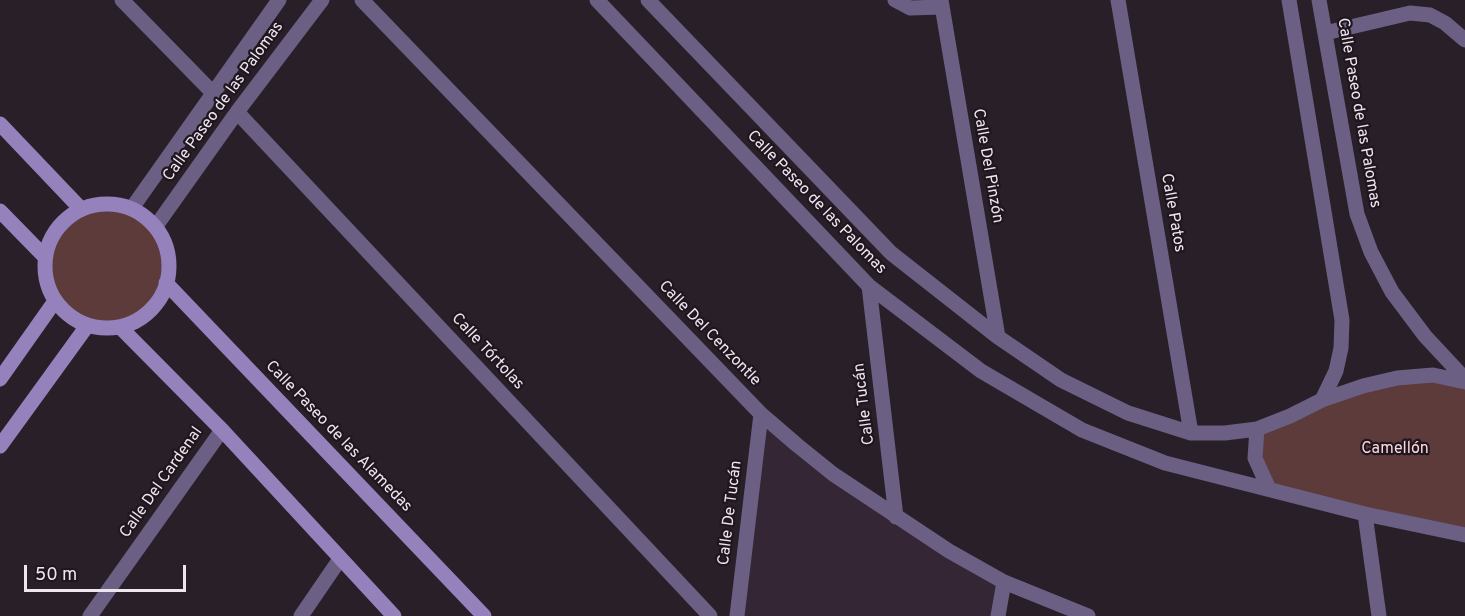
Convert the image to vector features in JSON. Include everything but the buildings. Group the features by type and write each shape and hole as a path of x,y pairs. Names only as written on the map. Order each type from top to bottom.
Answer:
{"street":[{"path":"122,0 213,93"},
{"name":"Calle Paseo de las Palomas","path":"132,208 279,0"},
{"name":"Calle Paseo de las Palomas","path":"156,226 237,112 322,0"},
{"name":"Calle Del Cenzontle","path":"362,0 761,414 833,474 949,551 1004,582 1088,616"},
{"name":"Calle Paseo de las Palomas","path":"597,0 869,286 981,371 1082,430 1165,463 1365,513 1465,535"},
{"name":"Calle Paseo de las Palomas","path":"648,0 891,253 998,337 1061,380 1128,413 1191,433 1225,433 1257,429 1290,416 1322,399 1397,378 1433,375 1465,380"},
{"path":"895,0 910,8 941,4"},
{"name":"Calle Patos","path":"1118,0 1191,433"},
{"path":"1289,0 1342,320 1341,348 1336,371 1322,399"},
{"name":"Calle Paseo de las Palomas","path":"1319,0 1357,214 1371,252 1392,292 1425,336 1465,380"},
{"name":"Calle Del Pinzón","path":"941,4 998,337"},
{"path":"1324,33 1410,14 1430,15 1445,23 1465,40"},
{"name":"Calle Tórtolas","path":"237,112 710,616"},
{"path":"0,124 81,209"},
{"path":"105,203 132,208 156,226 166,243 170,262 160,300 145,316 121,328 87,326 64,312 55,301 46,280 45,257 51,237 64,220 81,209 105,203"},
{"path":"0,211 45,257"},
{"name":"Calle Paseo de las Alamedas","path":"166,283 484,616"},
{"name":"Calle Tucán","path":"869,286 897,518"},
{"path":"0,379 55,301"},
{"path":"0,446 87,326"},
{"path":"121,328 222,430 393,616"},
{"name":"Calle De Tucán","path":"737,616 761,414"},
{"path":"1257,429 1255,458 1269,489"},
{"name":"Calle Del Cardenal","path":"90,616 222,430"},
{"path":"1365,513 1379,616"},
{"path":"301,616 340,559"},
{"path":"998,616 1004,582"}],"shaded area":[{"path":"761,414 797,445 1004,582 998,616 737,616"}],"green space":[{"path":"107,204 131,208 151,222 165,242 169,266 165,290 151,310 131,324 107,328 83,324 63,310 49,290 45,266 49,242 63,222 83,208"},
{"name":"Camellón","path":"1397,378 1465,382 1465,535 1269,489 1257,429"}]}
